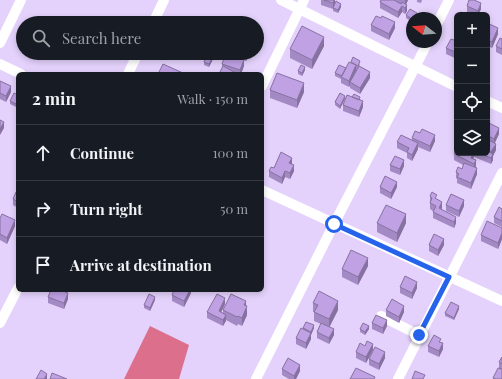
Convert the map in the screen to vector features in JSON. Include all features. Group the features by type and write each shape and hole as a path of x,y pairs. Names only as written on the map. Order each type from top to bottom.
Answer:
{"street":[{"path":"0,43 21,0"},
{"path":"156,16 164,0"},
{"path":"281,0 302,5 415,67 454,86"},
{"path":"442,14 449,0"},
{"path":"264,82 302,5"},
{"path":"256,379 425,48"},
{"path":"129,72 135,60"},
{"path":"0,64 17,72"},
{"path":"490,102 502,108"},
{"path":"398,379 502,173"},
{"path":"264,191 502,301"},
{"path":"0,323 16,292"},
{"path":"380,316 419,335"}],"shaded area":[{"path":"150,326 189,345 179,379 124,379"}],"building":[{"path":"324,0 334,0 333,3"},
{"path":"381,0 394,0 401,4 402,2 407,5 405,8 402,6 398,12 380,2"},
{"path":"469,0 474,0 481,3 478,11 467,6"},
{"path":"336,1 341,4 338,10 333,8"},
{"path":"410,9 415,12 408,12"},
{"path":"376,16 381,18 382,16 395,22 389,34 371,25"},
{"path":"490,24 498,28 492,42 490,41"},
{"path":"302,26 324,37 312,60 290,49"},
{"path":"500,38 502,39 502,49 496,46"},
{"path":"451,39 454,40 454,52 446,48"},
{"path":"353,57 360,61 358,66 351,62"},
{"path":"205,60 211,60 209,64 204,62"},
{"path":"223,60 244,60 240,70 222,64"},
{"path":"349,62 356,65 349,81 341,77"},
{"path":"163,64 181,72 159,72"},
{"path":"301,65 305,67 302,73 298,71"},
{"path":"339,65 346,68 342,76 335,73"},
{"path":"223,66 234,72 220,72"},
{"path":"359,66 370,72 360,88 350,82"},
{"path":"277,73 304,83 297,100 270,90"},
{"path":"0,81 11,86 6,96 0,93"},
{"path":"14,93 16,94 16,104 10,101"},
{"path":"340,93 345,96 340,106 335,102"},
{"path":"354,94 360,97 359,100 352,97"},
{"path":"347,95 363,101 359,111 343,105"},
{"path":"0,120 4,122 0,129"},
{"path":"490,124 499,128 494,139 490,137"},
{"path":"422,129 435,135 430,146 412,138 415,131 420,133"},
{"path":"401,135 418,143 412,155 407,152 409,148 397,142"},
{"path":"490,141 496,144 490,152"},
{"path":"281,152 292,158 289,163 294,165 290,173 285,171 282,178 269,171 271,167 274,168"},
{"path":"490,152 493,154 491,158 486,156 490,156"},
{"path":"395,156 404,160 400,169 390,165"},
{"path":"458,156 472,156 471,158 476,160 474,164"},
{"path":"464,163 477,168 471,183 457,177 459,174 456,172 458,167 462,169"},
{"path":"385,176 397,182 391,193 380,187"},
{"path":"16,192 16,201 13,199"},
{"path":"432,192 437,195 435,198 442,202 439,208 456,217 454,222 433,212 436,206 430,203 432,198 430,196"},
{"path":"451,194 464,200 459,211 446,205"},
{"path":"386,205 406,214 397,233 377,223"},
{"path":"499,207 502,209 502,221 494,217"},
{"path":"2,214 15,220 7,238 0,234 0,218"},
{"path":"487,221 502,228 502,233 498,243 481,235"},
{"path":"434,234 444,239 438,250 429,245"},
{"path":"351,250 368,258 358,277 342,269"},
{"path":"405,276 417,282 412,293 400,287"},
{"path":"319,291 338,301 329,319 314,312 318,305 313,303"},
{"path":"50,292 68,293 64,303 48,297"},
{"path":"173,292 189,292 184,301 172,295"},
{"path":"149,294 155,297 150,308 144,305"},
{"path":"217,294 225,298 219,311 226,315 223,320 207,312"},
{"path":"231,294 246,301 244,305 247,306 242,318 223,310"},
{"path":"392,299 404,306 399,317 386,310"},
{"path":"451,302 459,306 454,318 445,313"},
{"path":"376,315 387,320 383,328 372,323"},
{"path":"306,322 314,325 311,332 303,328"},
{"path":"321,323 334,329 329,338 317,332"},
{"path":"363,323 369,326 365,332 360,329"},
{"path":"301,328 311,333 306,343 296,338"},
{"path":"434,335 441,339 439,342 443,343 439,351 428,346"},
{"path":"367,341 373,344 366,357 356,352 360,343 365,346"},
{"path":"375,347 385,352 379,364 369,359"},
{"path":"502,357 502,364 499,362"},
{"path":"288,358 300,365 294,376 282,369"},
{"path":"356,368 375,377 374,379 350,379"},
{"path":"498,368 502,369 502,379 493,378"},
{"path":"41,370 47,374 44,379 36,379"},
{"path":"415,371 425,375 423,379 412,379"},
{"path":"52,373 67,379 50,379"}],"route":[{"path":"334,224 449,277 419,335"}]}
